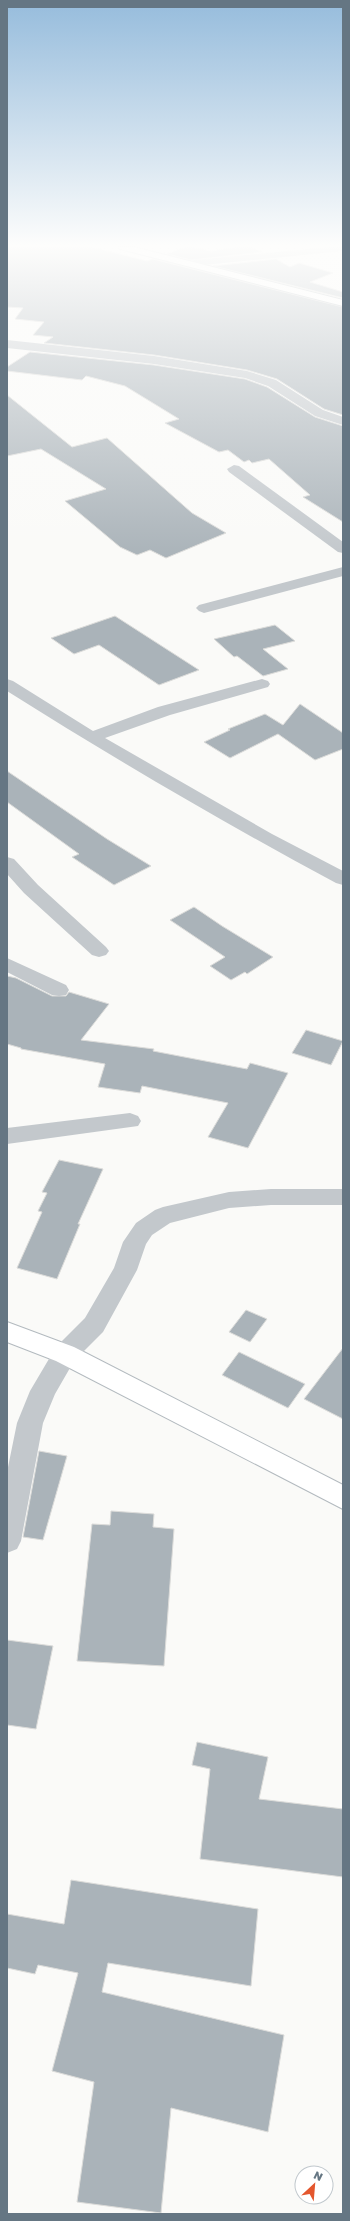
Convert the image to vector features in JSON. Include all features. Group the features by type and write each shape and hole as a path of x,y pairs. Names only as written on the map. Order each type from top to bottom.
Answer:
{"street":[{"path":"68,351 154,360 247,375 272,383 319,413 343,420"},
{"path":"234,469 343,549"},
{"path":"204,608 343,570"},
{"path":"7,684 91,737 259,834 343,879"},
{"path":"91,737 164,711 262,684"},
{"path":"7,862 31,889 99,951"},
{"path":"7,964 59,990"},
{"path":"7,1136 130,1121"},
{"path":"7,1541 30,1423 43,1391 65,1354 94,1325 125,1270 135,1242 144,1229 163,1216 229,1200 270,1197 343,1197"},
{"path":"7,1332 65,1354 343,1498"}],"building":[{"path":"114,351 343,351 343,415 324,409 277,379 247,370 154,355"},
{"path":"30,352 154,365 245,379 267,387 315,417 343,426 343,522 303,497 310,495 269,459 252,463 249,460 244,462 228,450 219,452 165,423 179,419 125,386 86,376 82,380 7,371 7,367"},
{"path":"7,395 72,447 107,438 192,513 226,533 166,558 150,550 137,555 120,547 65,501 106,489 41,449 7,456"},
{"path":"115,616 199,670 159,685 99,645 74,654 51,638"},
{"path":"275,625 295,641 263,649 288,669 263,676 237,656 234,657 214,639"},
{"path":"300,704 343,733 343,749 315,760 278,734 230,758 204,742 230,730 228,729 265,714 283,725"},
{"path":"7,771 107,839 151,866 114,885 72,857 79,854 7,802"},
{"path":"194,907 273,957 247,974 245,972 231,980 210,966 225,957 170,920"},
{"path":"7,976 16,978 52,996 66,996 69,992 109,1004 81,1040 154,1049 153,1051 247,1069 250,1063 288,1073 248,1148 208,1137 228,1103 142,1086 140,1093 98,1087 105,1064 21,1049 7,1044"},
{"path":"306,1030 343,1041 331,1065 292,1053"},
{"path":"59,1160 103,1169 78,1224 80,1224 57,1279 17,1268 42,1212 38,1211 47,1193 42,1192"},
{"path":"246,1310 267,1319 250,1342 229,1332"},
{"path":"343,1348 343,1419 304,1399"},
{"path":"239,1352 305,1384 288,1408 222,1375"},
{"path":"39,1451 67,1456 43,1540 23,1537"},
{"path":"111,1511 154,1514 153,1527 174,1529 164,1666 77,1661 92,1524 110,1525"},
{"path":"7,1640 53,1646 36,1729 7,1725"},
{"path":"197,1742 268,1757 259,1799 343,1809 343,1877 200,1859 210,1769 192,1765"},
{"path":"71,1880 258,1909 251,1986 108,1963 102,1992 284,2035 268,2132 171,2108 161,2213 77,2202 94,2082 52,2071 78,1973 38,1965 35,1974 7,1968 7,1914 64,1924"}]}
